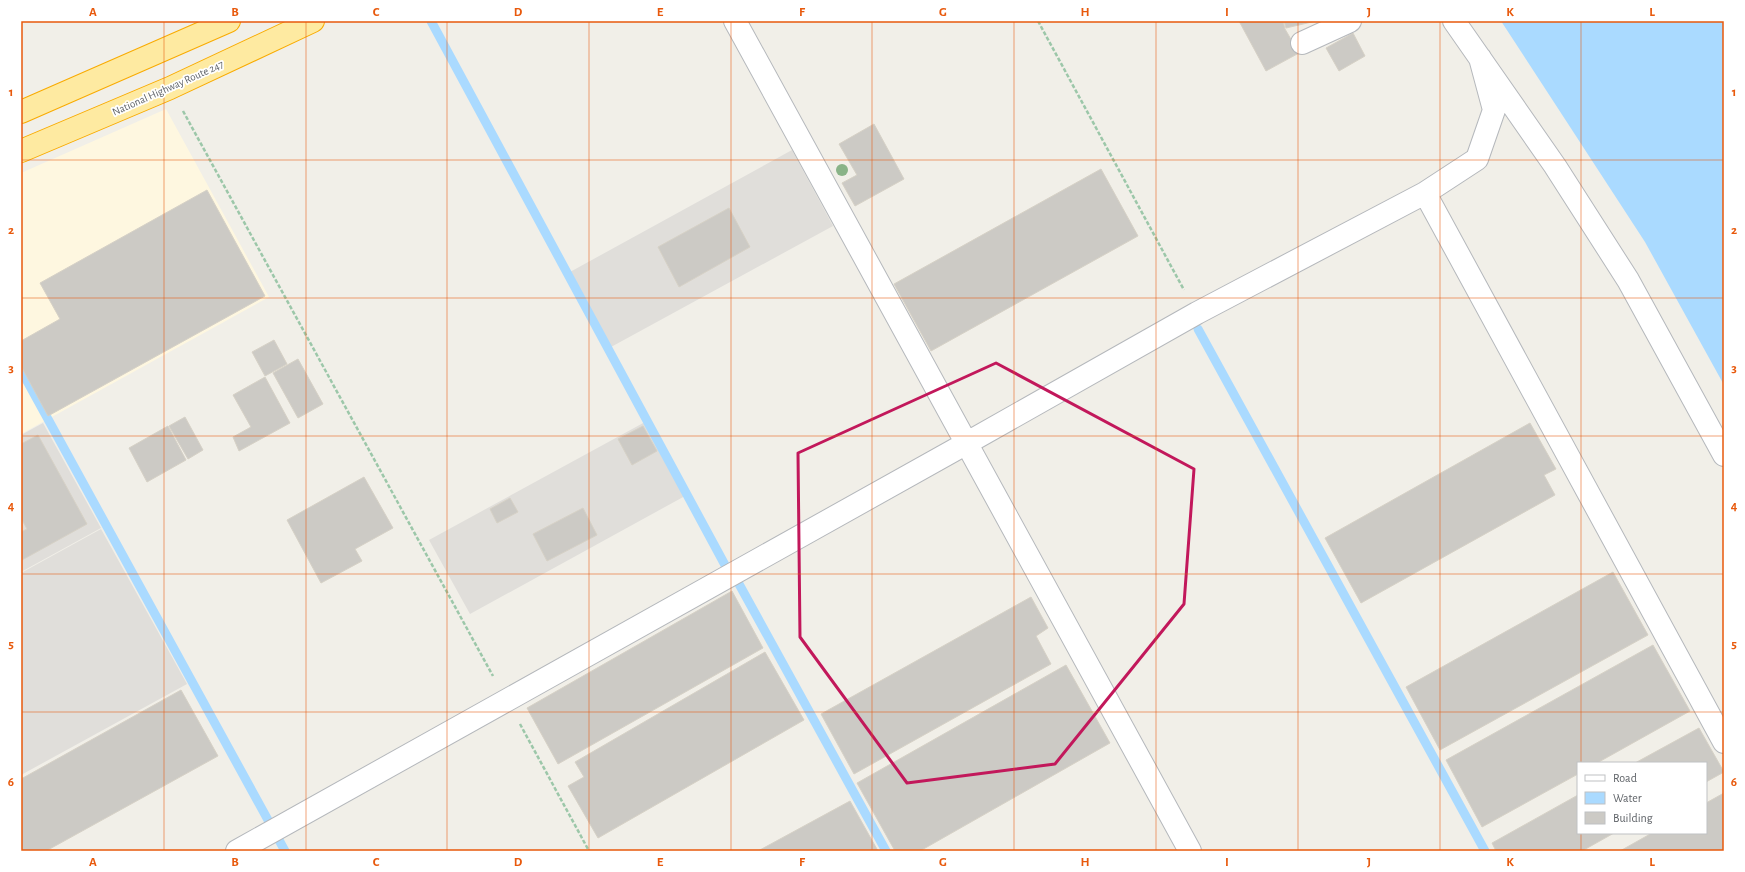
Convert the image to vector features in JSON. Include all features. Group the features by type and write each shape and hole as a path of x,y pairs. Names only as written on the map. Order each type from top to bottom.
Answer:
{"highway":[{"path":"21,112 132,65 229,21"},
{"name":"National Highway Route 247","path":"21,151 170,88 313,21"}],"street":[{"path":"735,21 1190,851"},
{"path":"1302,43 1350,21"},
{"path":"1454,21 1555,166 1628,280 1724,455"},
{"path":"237,851 506,699 967,444 1197,313 1425,193 1477,159 1494,110 1480,58"},
{"path":"1425,193 1724,742"}],"path":[{"path":"1038,21 1197,313"},
{"path":"170,88 589,851"}],"highlighted area":[{"path":"996,363 1194,469 1184,604 1055,764 907,783 800,637 798,453"}],"shaded area":[{"path":"166,109 269,297 21,434 21,173"},
{"path":"792,150 833,226 611,347 570,272"},
{"path":"645,422 685,496 470,614 429,540"},
{"path":"43,423 101,528 21,572 21,435"},
{"path":"101,529 187,684 21,775 21,573"}],"water":[{"path":"1501,21 1724,21 1724,385 1645,242"}],"building":[{"path":"1239,21 1283,21 1285,29 1299,53 1266,71"},
{"path":"1284,21 1316,21 1286,28"},
{"path":"1353,33 1365,56 1339,71 1326,48"},
{"path":"874,124 904,179 855,206 842,183 857,175 839,144"},
{"path":"1101,169 1138,236 931,351 894,284"},
{"path":"207,190 265,296 48,416 21,366 21,341 60,319 40,283"},
{"path":"729,208 750,247 679,287 658,247"},
{"path":"274,340 287,364 265,376 252,352"},
{"path":"298,359 323,404 298,418 273,373"},
{"path":"265,377 290,423 239,451 233,437 251,427 233,395"},
{"path":"185,417 203,450 188,459 169,426"},
{"path":"1530,423 1556,469 1544,475 1555,495 1361,603 1325,538"},
{"path":"168,426 186,460 147,482 129,448"},
{"path":"643,426 657,451 632,465 618,439"},
{"path":"38,435 87,524 22,560 21,532 27,529 21,518 21,444"},
{"path":"364,477 393,528 355,549 362,561 321,583 287,520"},
{"path":"510,498 518,512 497,523 490,509"},
{"path":"583,508 597,535 547,561 533,534"},
{"path":"1613,572 1648,635 1440,750 1406,687"},
{"path":"732,591 763,648 558,764 527,708"},
{"path":"1031,597 1048,628 1036,636 1051,664 854,774 821,714"},
{"path":"1653,645 1690,711 1599,762 1577,762 1577,775 1482,827 1446,760"},
{"path":"765,652 804,720 598,838 568,786 584,777 575,762"},
{"path":"1066,665 1110,743 920,851 895,851 857,783"},
{"path":"181,690 218,756 46,851 21,851 21,779"},
{"path":"1699,728 1724,772 1707,781 1707,762 1637,762"},
{"path":"1724,793 1724,851 1620,851 1650,834 1707,834 1707,802"},
{"path":"1577,796 1577,834 1612,834 1582,851 1496,851 1492,843"},
{"path":"850,801 878,851 758,851"}],"waterway":[{"path":"431,21 725,565"},
{"path":"1198,329 1485,851"},
{"path":"21,370 285,851"},
{"path":"739,584 886,851"}]}
